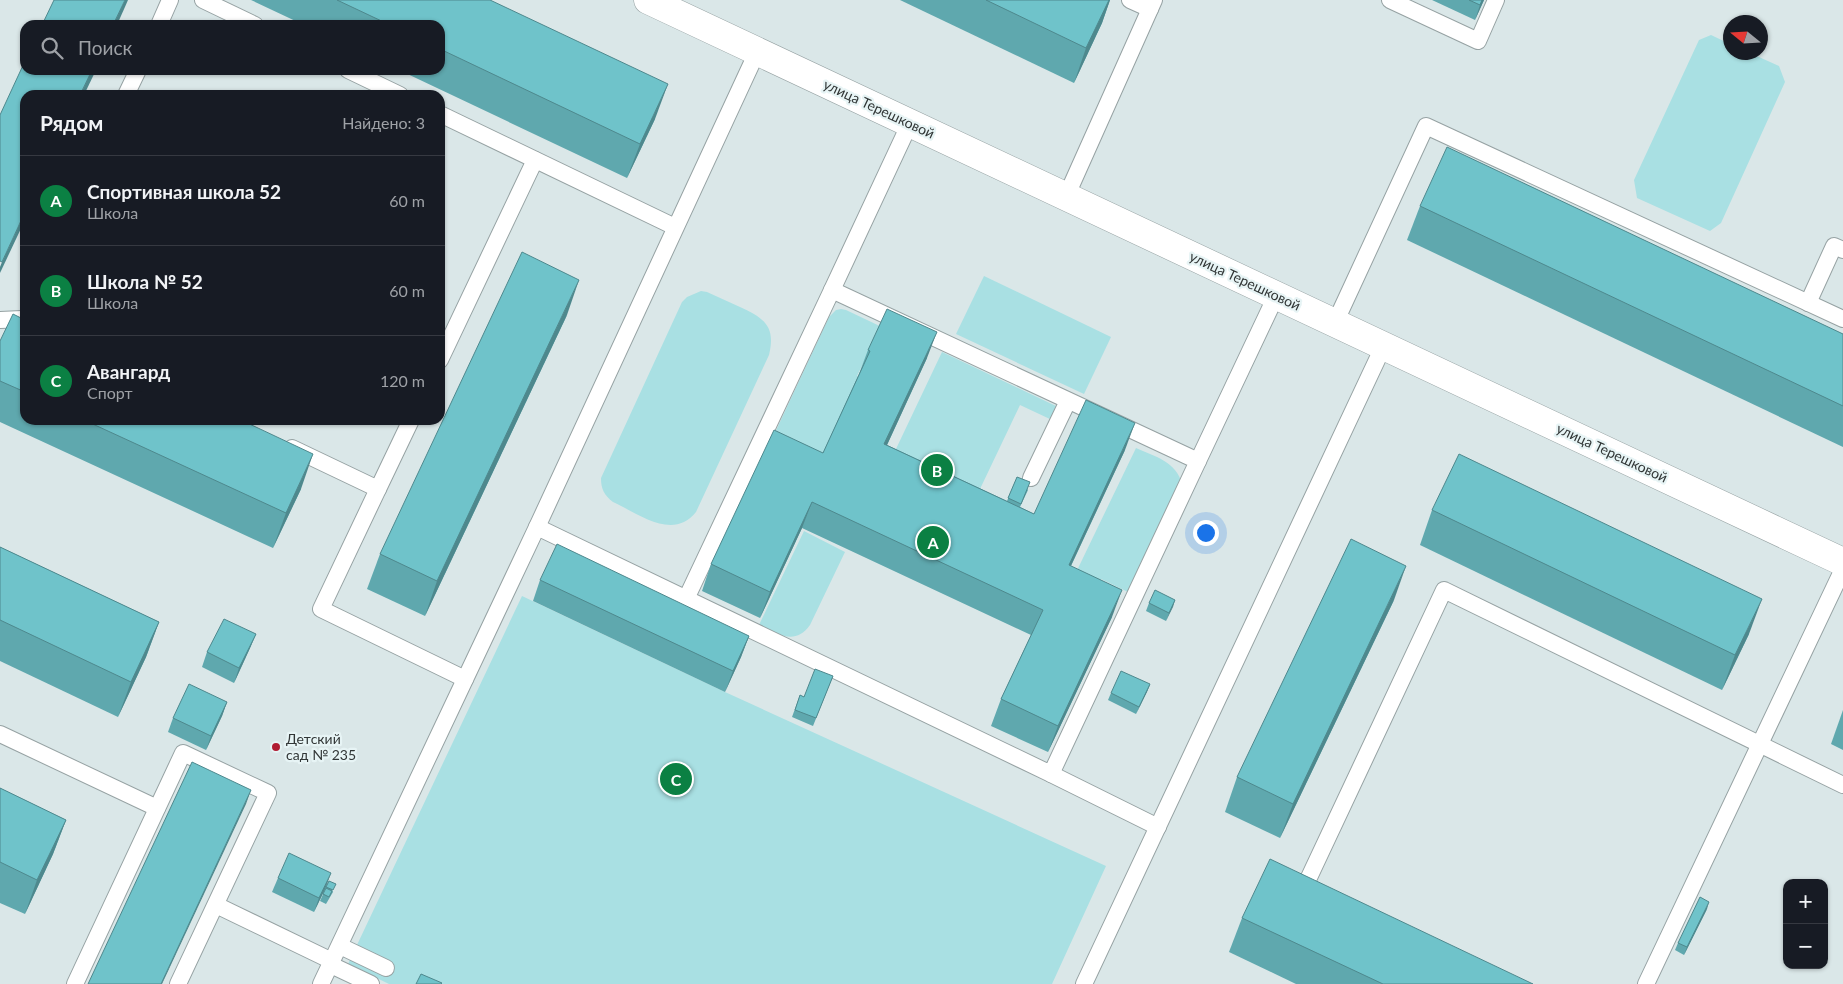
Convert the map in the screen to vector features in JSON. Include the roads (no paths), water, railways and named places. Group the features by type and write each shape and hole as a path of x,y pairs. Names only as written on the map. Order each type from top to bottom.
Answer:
{"street":[{"name":"улица Терешковой","path":"648,0 1843,562"}],"lane":[{"path":"160,20 170,0"},
{"path":"203,0 245,20"},
{"path":"1066,196 1152,5 1130,0"},
{"path":"1390,0 1478,41 1496,0"},
{"path":"322,984 537,527 757,52"},
{"path":"128,90 136,75"},
{"path":"358,75 390,90"},
{"path":"445,116 675,227"},
{"path":"686,599 910,123"},
{"path":"1336,323 1426,126 1843,319"},
{"path":"445,349 535,160"},
{"path":"1808,303 1834,246 1843,250"},
{"path":"832,290 1198,461"},
{"path":"1050,774 1276,296"},
{"path":"0,320 20,318"},
{"path":"1084,984 1384,345"},
{"path":"1031,478 1068,400"},
{"path":"409,425 321,609 465,679"},
{"path":"276,440 378,489"},
{"path":"537,527 1158,827"},
{"path":"1646,984 1843,569"},
{"path":"1332,899 1305,886 1444,590 1843,785"},
{"path":"0,734 157,808"},
{"path":"74,984 183,753 268,793 178,984"},
{"path":"216,905 371,984"},
{"path":"340,946 386,968"}],"place":[{"name":"Школа № 52","path":"937,470"},
{"name":"Спортивная школа 52","path":"933,542"},
{"name":"Детский сад № 235","path":"276,747"},
{"name":"Авангард","path":"676,779"}]}
